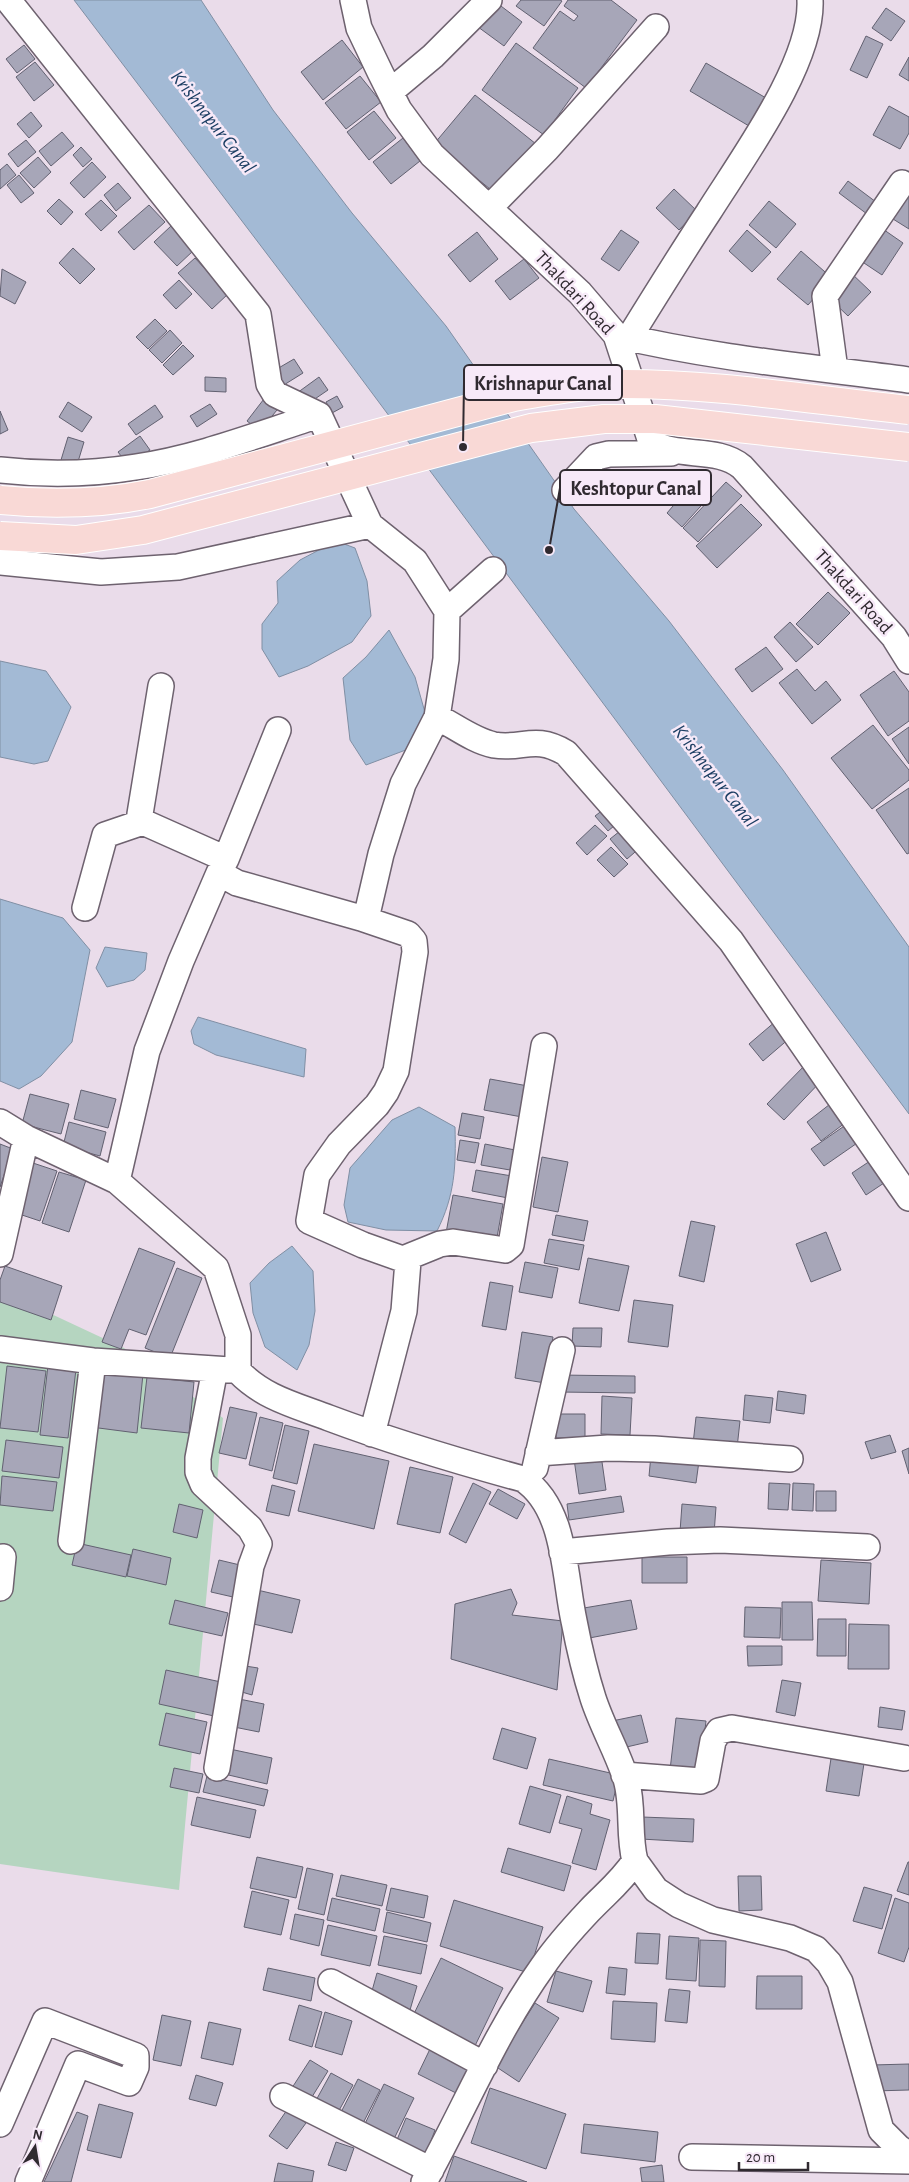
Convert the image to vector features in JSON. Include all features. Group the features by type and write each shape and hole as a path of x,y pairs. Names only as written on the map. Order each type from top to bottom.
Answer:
{"main road":[{"path":"0,500 38,504 76,504 115,501 142,496 470,408 561,388 614,384 666,385 909,410"},
{"path":"0,536 76,540 143,530 531,428 568,422 604,419 655,419 909,447"}],"street":[{"path":"8,0 258,314 269,384 275,394 319,415 370,525 414,561 447,611 446,659 437,717 403,784 381,854 368,910 361,918"},
{"name":"Thakdari Road","path":"353,0 359,28 399,110 432,155 580,293 622,337 651,442 659,447 727,457 742,467 894,637 909,661"},
{"path":"390,92 433,56 489,0"},
{"path":"810,0 811,12 806,32 774,110 622,337 662,347 909,380"},
{"path":"489,208 547,149 656,27"},
{"path":"835,370 825,296 902,183"},
{"path":"0,470 20,472 104,471 137,467 189,456 319,415"},
{"path":"565,490 596,457 609,454 696,452"},
{"path":"0,562 101,572 178,567 370,525"},
{"path":"447,611 493,570"},
{"path":"161,686 140,814 143,822 223,866 237,883 361,918 408,934 414,941 415,952 396,1071 386,1092 377,1105 339,1144 317,1174 309,1221 332,1233 408,1260 404,1311 372,1434"},
{"path":"437,717 484,742 494,745 534,742 552,744 566,752 731,941 909,1198"},
{"path":"117,1181 147,1052 181,961 223,866 278,730"},
{"path":"85,908 105,835 143,822"},
{"path":"403,1259 440,1244 453,1242 505,1250 511,1245 544,1046"},
{"path":"0,1122 26,1138 117,1181 216,1268 238,1335 198,1458 198,1472 203,1484 250,1528 259,1544 251,1566 217,1768"},
{"path":"0,1254 26,1138"},
{"path":"0,1349 93,1361 227,1370 277,1398 372,1434 523,1479 531,1485 551,1514 562,1552 574,1622 594,1699 624,1775 630,1803 631,1844 635,1862 656,1890 679,1905 713,1920 790,1938 816,1949 830,1963 840,1982 882,2130 899,2148 909,2154"},
{"path":"531,1485 562,1350"},
{"path":"71,1541 93,1361"},
{"path":"538,1453 608,1448 654,1449 790,1459"},
{"path":"562,1552 668,1542 720,1540 868,1547"},
{"path":"0,1588 4,1557"},
{"path":"624,1775 701,1781 706,1779 713,1741 719,1732 732,1728 904,1758"},
{"path":"283,2096 428,2176 498,2037 543,1966 589,1911 621,1882 635,1862"},
{"path":"331,1982 485,2065"},
{"path":"0,2124 45,2021 136,2056 136,2067 129,2083 78,2064 28,2182"},
{"path":"692,2158 909,2161"}],"green space":[{"path":"0,1290 124,1348 223,1418 179,1890 0,1864"}],"water":[{"path":"74,0 201,0 273,110 352,213 446,326 574,509 669,621 783,770 909,947 909,1114 343,354"},
{"path":"336,541 355,548 367,581 371,616 352,642 308,666 279,677 262,649 262,624 278,603 277,581 300,560"},
{"path":"389,630 415,677 426,716 411,748 366,765 350,740 343,678 366,657"},
{"path":"0,661 46,671 71,707 48,761 34,764 0,757"},
{"path":"0,899 63,918 90,950 72,1042 41,1076 19,1089 0,1081"},
{"path":"105,947 147,953 145,970 134,980 107,987 96,968"},
{"path":"198,1017 306,1049 304,1077 216,1055 194,1044 191,1031"},
{"path":"419,1107 455,1127 455,1155 451,1193 437,1231 386,1230 348,1222 344,1205 350,1168 392,1120"},
{"path":"292,1246 313,1271 315,1311 309,1345 297,1370 265,1347 253,1313 250,1283 269,1263"}],"building":[{"path":"493,0 522,22 504,46 474,24"},
{"path":"521,0 562,1 544,26 516,6"},
{"path":"568,0 611,0 637,20 586,88 533,48 560,11 574,21 578,16 564,6"},
{"path":"886,8 905,21 891,41 872,28"},
{"path":"866,36 883,44 867,78 850,70"},
{"path":"342,40 363,67 323,100 301,72"},
{"path":"516,43 578,88 544,135 482,90"},
{"path":"24,45 35,59 17,73 6,59"},
{"path":"909,57 909,81 899,75"},
{"path":"35,62 54,85 34,101 16,77"},
{"path":"706,63 766,98 749,126 690,91"},
{"path":"360,76 381,102 346,129 325,103"},
{"path":"475,95 536,144 495,193 434,144"},
{"path":"889,106 909,117 909,133 900,149 873,135"},
{"path":"374,111 396,138 369,160 347,132"},
{"path":"31,112 42,126 29,138 17,124"},
{"path":"62,132 74,146 51,166 39,151"},
{"path":"403,138 420,161 391,184 373,162"},
{"path":"26,140 36,152 18,167 8,154"},
{"path":"81,147 92,159 83,167 73,155"},
{"path":"38,157 51,172 34,188 20,173"},
{"path":"92,162 106,177 84,198 70,183"},
{"path":"7,164 16,175 0,189 0,170"},
{"path":"19,175 34,193 21,203 7,185"},
{"path":"848,181 880,205 871,217 839,193"},
{"path":"118,183 131,198 116,211 104,195"},
{"path":"674,189 697,211 679,230 656,208"},
{"path":"909,195 909,229 885,214"},
{"path":"59,199 73,212 61,225 47,211"},
{"path":"101,200 117,216 101,231 85,214"},
{"path":"769,201 796,224 776,248 749,225"},
{"path":"149,205 165,222 134,250 118,232"},
{"path":"877,225 903,243 882,275 855,257"},
{"path":"171,226 193,251 177,266 154,242"},
{"path":"621,230 639,242 619,271 601,259"},
{"path":"747,230 771,252 752,272 729,251"},
{"path":"477,232 498,259 470,282 448,255"},
{"path":"73,248 95,269 80,284 59,263"},
{"path":"801,251 832,278 808,305 777,279"},
{"path":"195,258 228,294 212,309 178,273"},
{"path":"524,259 539,278 510,300 495,281"},
{"path":"2,269 26,282 15,304 0,296"},
{"path":"850,272 871,292 848,316 827,296"},
{"path":"179,280 192,294 176,309 163,295"},
{"path":"155,319 167,331 148,349 136,337"},
{"path":"170,330 182,343 162,363 149,350"},
{"path":"183,345 194,356 173,375 163,365"},
{"path":"294,359 303,373 279,388 270,373"},
{"path":"205,377 226,378 226,392 205,391"},
{"path":"319,377 328,390 306,405 297,393"},
{"path":"267,395 281,405 260,431 247,421"},
{"path":"337,396 343,407 332,413 326,402"},
{"path":"68,402 92,417 82,432 59,417"},
{"path":"210,404 217,414 197,427 190,416"},
{"path":"155,405 163,417 136,435 128,424"},
{"path":"0,411 8,430 0,434"},
{"path":"140,436 150,450 128,465 118,452"},
{"path":"68,437 84,442 77,465 61,460"},
{"path":"726,482 742,496 698,542 683,528"},
{"path":"692,484 709,497 682,527 667,513"},
{"path":"741,504 762,525 717,568 696,546"},
{"path":"828,592 850,613 818,645 796,624"},
{"path":"790,622 813,647 796,662 774,637"},
{"path":"766,647 783,669 752,692 735,669"},
{"path":"797,669 815,691 826,681 841,700 812,724 779,683"},
{"path":"894,671 909,692 909,721 888,736 860,695"},
{"path":"873,725 909,770 909,780 872,809 831,758"},
{"path":"909,727 909,764 892,739"},
{"path":"909,788 909,853 907,854 876,810"},
{"path":"608,806 620,821 608,831 595,816"},
{"path":"595,825 607,836 587,855 576,843"},
{"path":"625,827 642,846 627,859 610,839"},
{"path":"611,847 628,864 614,877 597,860"},
{"path":"776,1021 791,1037 763,1061 749,1044"},
{"path":"808,1062 824,1078 784,1120 767,1104"},
{"path":"490,1079 528,1086 522,1117 484,1110"},
{"path":"81,1090 116,1099 108,1128 74,1119"},
{"path":"30,1094 69,1104 61,1134 22,1124"},
{"path":"834,1101 849,1120 821,1141 807,1122"},
{"path":"462,1113 484,1117 480,1139 458,1135"},
{"path":"69,1122 106,1132 100,1156 63,1146"},
{"path":"850,1122 863,1139 824,1166 811,1149"},
{"path":"460,1140 479,1143 475,1163 457,1160"},
{"path":"0,1144 13,1149 0,1187"},
{"path":"485,1144 515,1150 510,1170 481,1165"},
{"path":"542,1157 568,1162 558,1212 533,1207"},
{"path":"876,1157 890,1179 866,1195 852,1173"},
{"path":"30,1162 57,1171 40,1221 13,1212"},
{"path":"476,1170 512,1176 508,1198 472,1191"},
{"path":"59,1172 86,1180 69,1232 42,1223"},
{"path":"453,1195 503,1204 496,1243 446,1233"},
{"path":"556,1215 588,1221 584,1241 552,1235"},
{"path":"691,1221 715,1226 704,1282 679,1276"},
{"path":"826,1232 841,1270 811,1282 796,1244"},
{"path":"549,1239 584,1245 579,1270 544,1263"},
{"path":"139,1248 175,1262 146,1335 129,1329 121,1349 102,1342"},
{"path":"588,1258 629,1266 619,1311 579,1303"},
{"path":"525,1262 558,1268 552,1298 519,1292"},
{"path":"5,1266 62,1286 51,1320 0,1302 0,1280"},
{"path":"177,1268 202,1278 170,1358 145,1348"},
{"path":"490,1282 513,1286 506,1330 482,1326"},
{"path":"634,1300 673,1305 668,1347 628,1342"},
{"path":"573,1328 602,1328 601,1347 572,1346"},
{"path":"522,1332 553,1337 545,1383 515,1378"},
{"path":"48,1365 76,1369 68,1438 40,1435"},
{"path":"7,1366 46,1371 38,1432 0,1428"},
{"path":"98,1368 143,1374 137,1433 91,1427"},
{"path":"559,1375 635,1376 635,1393 559,1392"},
{"path":"147,1377 194,1382 189,1433 141,1428"},
{"path":"778,1391 806,1395 804,1414 776,1410"},
{"path":"745,1395 773,1398 770,1423 743,1420"},
{"path":"602,1396 632,1398 630,1435 601,1434"},
{"path":"230,1407 257,1413 246,1459 219,1453"},
{"path":"556,1414 585,1414 585,1438 556,1438"},
{"path":"260,1417 283,1423 272,1471 249,1465"},
{"path":"696,1417 740,1421 737,1448 693,1444"},
{"path":"285,1425 309,1431 297,1484 273,1478"},
{"path":"890,1435 896,1452 871,1459 865,1442"},
{"path":"6,1440 63,1447 59,1478 2,1471"},
{"path":"314,1444 389,1461 374,1529 298,1511"},
{"path":"909,1448 909,1474 902,1451"},
{"path":"601,1455 606,1490 579,1494 574,1459"},
{"path":"651,1455 699,1461 696,1483 649,1476"},
{"path":"410,1467 453,1477 440,1533 397,1524"},
{"path":"2,1476 57,1482 53,1511 0,1505"},
{"path":"473,1483 491,1492 466,1543 449,1534"},
{"path":"769,1483 790,1484 788,1510 768,1509"},
{"path":"793,1483 814,1484 813,1511 792,1510"},
{"path":"272,1485 295,1491 289,1516 266,1511"},
{"path":"498,1489 525,1504 517,1519 489,1504"},
{"path":"816,1491 836,1491 836,1511 816,1511"},
{"path":"621,1496 624,1512 569,1520 567,1504"},
{"path":"179,1504 203,1510 197,1538 173,1532"},
{"path":"682,1504 716,1507 714,1534 680,1532"},
{"path":"77,1543 131,1555 126,1577 72,1565"},
{"path":"133,1549 171,1558 166,1585 127,1576"},
{"path":"642,1557 687,1557 687,1583 642,1583"},
{"path":"219,1560 240,1565 233,1597 211,1592"},
{"path":"821,1560 871,1563 869,1604 818,1601"},
{"path":"253,1589 300,1600 292,1633 245,1622"},
{"path":"511,1589 517,1603 512,1615 563,1621 557,1690 451,1659 455,1604"},
{"path":"175,1600 228,1613 222,1636 169,1624"},
{"path":"631,1600 637,1629 584,1639 578,1609"},
{"path":"782,1602 812,1602 813,1640 782,1640"},
{"path":"745,1607 781,1608 780,1638 744,1637"},
{"path":"818,1619 846,1619 846,1656 817,1656"},
{"path":"849,1624 889,1625 889,1669 848,1669"},
{"path":"747,1646 782,1646 782,1665 748,1666"},
{"path":"239,1665 258,1668 252,1695 235,1690"},
{"path":"166,1670 221,1682 214,1716 159,1704"},
{"path":"782,1680 801,1683 795,1716 776,1712"},
{"path":"234,1698 264,1704 259,1732 229,1726"},
{"path":"880,1707 905,1711 902,1730 878,1727"},
{"path":"166,1713 207,1722 200,1754 159,1745"},
{"path":"641,1715 648,1742 618,1749 612,1721"},
{"path":"676,1718 706,1721 700,1774 670,1770"},
{"path":"502,1728 536,1738 527,1769 493,1759"},
{"path":"225,1748 272,1758 267,1784 220,1773"},
{"path":"832,1752 865,1757 859,1796 826,1791"},
{"path":"549,1759 619,1775 613,1801 543,1785"},
{"path":"174,1768 203,1774 199,1793 170,1787"},
{"path":"207,1776 268,1790 264,1806 203,1792"},
{"path":"530,1786 561,1795 550,1833 519,1824"},
{"path":"567,1796 592,1804 590,1814 610,1820 596,1870 572,1863 582,1829 559,1823"},
{"path":"197,1797 256,1810 250,1838 191,1825"},
{"path":"642,1817 694,1819 693,1842 641,1839"},
{"path":"508,1848 571,1866 564,1891 501,1872"},
{"path":"257,1857 303,1867 296,1898 250,1888"},
{"path":"909,1862 909,1895 897,1891"},
{"path":"307,1868 333,1874 324,1915 298,1909"},
{"path":"341,1875 387,1885 382,1906 336,1896"},
{"path":"738,1876 761,1876 762,1910 739,1911"},
{"path":"864,1887 892,1895 882,1929 853,1921"},
{"path":"391,1888 428,1896 424,1918 386,1910"},
{"path":"252,1891 289,1900 281,1935 244,1927"},
{"path":"332,1898 380,1909 375,1931 327,1920"},
{"path":"895,1898 909,1903 909,1947 904,1962 878,1953"},
{"path":"454,1900 543,1927 529,1973 440,1946"},
{"path":"387,1912 431,1923 427,1942 383,1932"},
{"path":"295,1914 324,1920 319,1946 290,1939"},
{"path":"328,1925 377,1936 370,1966 321,1955"},
{"path":"637,1933 660,1934 658,1964 635,1963"},
{"path":"384,1936 427,1945 421,1974 378,1965"},
{"path":"669,1936 699,1938 696,1981 666,1979"},
{"path":"700,1940 726,1941 725,1987 699,1986"},
{"path":"441,1958 503,1988 472,2052 410,2022"},
{"path":"609,1967 627,1969 625,1995 606,1993"},
{"path":"268,1968 315,1978 311,2001 263,1990"},
{"path":"556,1971 592,1981 583,2012 547,2002"},
{"path":"377,1973 417,1986 410,2010 370,1998"},
{"path":"757,1976 802,1976 802,2009 756,2009"},
{"path":"669,1989 690,1991 687,2023 665,2021"},
{"path":"613,2001 657,2003 655,2042 611,2039"},
{"path":"535,2003 559,2018 519,2082 495,2066"},
{"path":"299,2005 322,2012 312,2047 289,2040"},
{"path":"325,2012 352,2021 342,2055 315,2047"},
{"path":"162,2015 191,2021 181,2066 153,2060"},
{"path":"209,2022 241,2029 233,2065 201,2058"},
{"path":"430,2049 469,2069 456,2093 418,2074"},
{"path":"310,2060 328,2071 307,2105 288,2094"},
{"path":"909,2064 909,2090 873,2091 872,2065"},
{"path":"331,2073 353,2085 336,2116 314,2104"},
{"path":"196,2075 223,2083 216,2106 189,2099"},
{"path":"358,2079 380,2090 359,2131 337,2120"},
{"path":"384,2084 414,2098 391,2145 362,2130"},
{"path":"490,2088 566,2114 546,2169 471,2143"},
{"path":"99,2104 133,2113 121,2158 87,2150"},
{"path":"287,2110 306,2123 287,2149 269,2136"},
{"path":"77,2112 88,2116 71,2182 44,2182"},
{"path":"406,2118 435,2130 424,2160 394,2147"},
{"path":"584,2124 658,2132 655,2162 581,2153"},
{"path":"336,2142 354,2148 346,2171 328,2165"},
{"path":"454,2156 527,2182 445,2182"},
{"path":"278,2163 314,2171 312,2182 274,2182"},
{"path":"662,2165 664,2182 642,2182 640,2168"}],"place":[{"name":"Krishnapur Canal","path":"463,447"},
{"name":"Keshtopur Canal","path":"549,550"}]}
